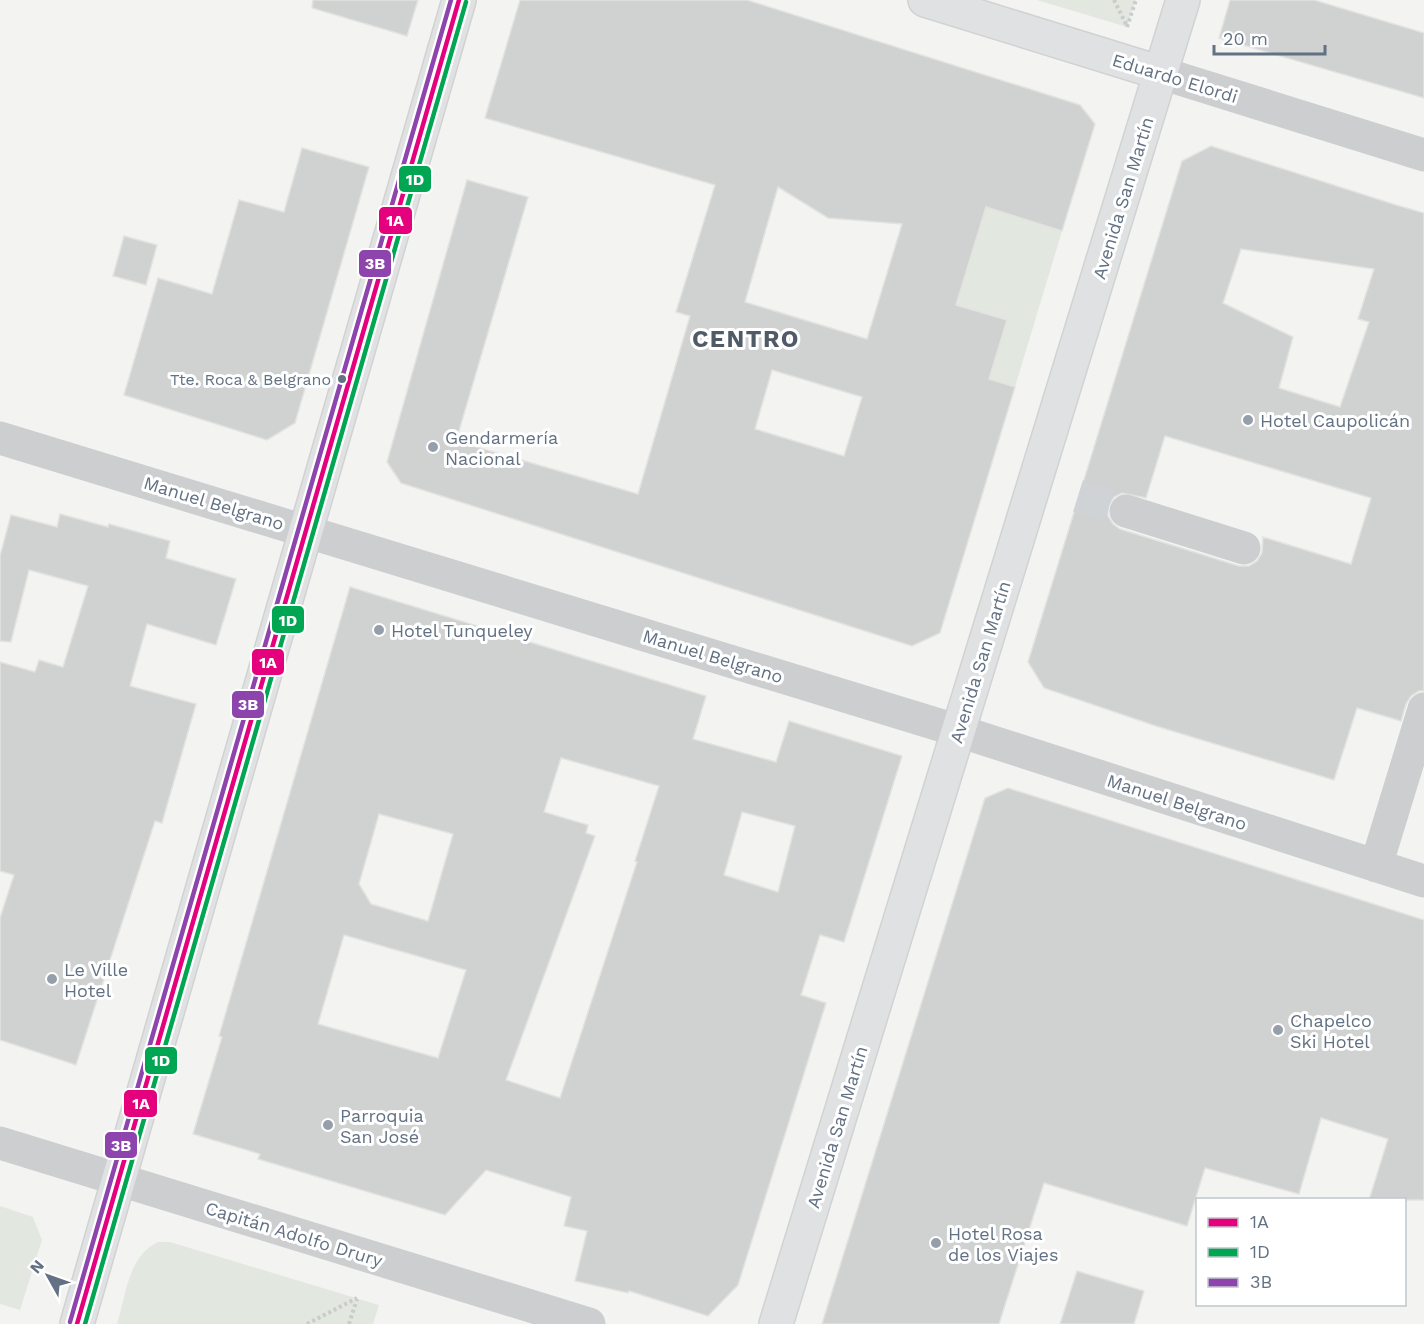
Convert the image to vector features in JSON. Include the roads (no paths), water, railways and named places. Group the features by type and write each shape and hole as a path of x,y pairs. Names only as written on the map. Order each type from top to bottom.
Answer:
{"main road":[{"path":"77,1324 459,0"},
{"name":"Eduardo Elordi","path":"925,0 1161,74"},
{"name":"Avenida San Martín","path":"776,1324 1183,0"}],"street":[{"name":"Eduardo Elordi","path":"1161,74 1424,155"},
{"name":"Manuel Belgrano","path":"0,438 959,731 1424,881"},
{"path":"1126,511 1244,548"},
{"path":"1376,866 1424,709"},
{"name":"Capitán Adolfo Drury","path":"0,1143 589,1324"}],"tunnel":[{"path":"1078,496 1126,511"}],"place":[{"name":"Tte. Roca & Belgrano","path":"342,379"},
{"name":"Hotel Caupolicán","path":"1248,420"},
{"name":"Gendarmería Nacional","path":"433,447"},
{"name":"Hotel Tunqueley","path":"379,630"},
{"name":"Le Ville Hotel","path":"52,979"},
{"name":"Chapelco Ski Hotel","path":"1278,1030"},
{"name":"Parroquia San José","path":"328,1125"},
{"name":"Hotel Rosa de los Viajes","path":"936,1243"}],"district":[{"name":"CENTRO","path":"746,339"}]}
